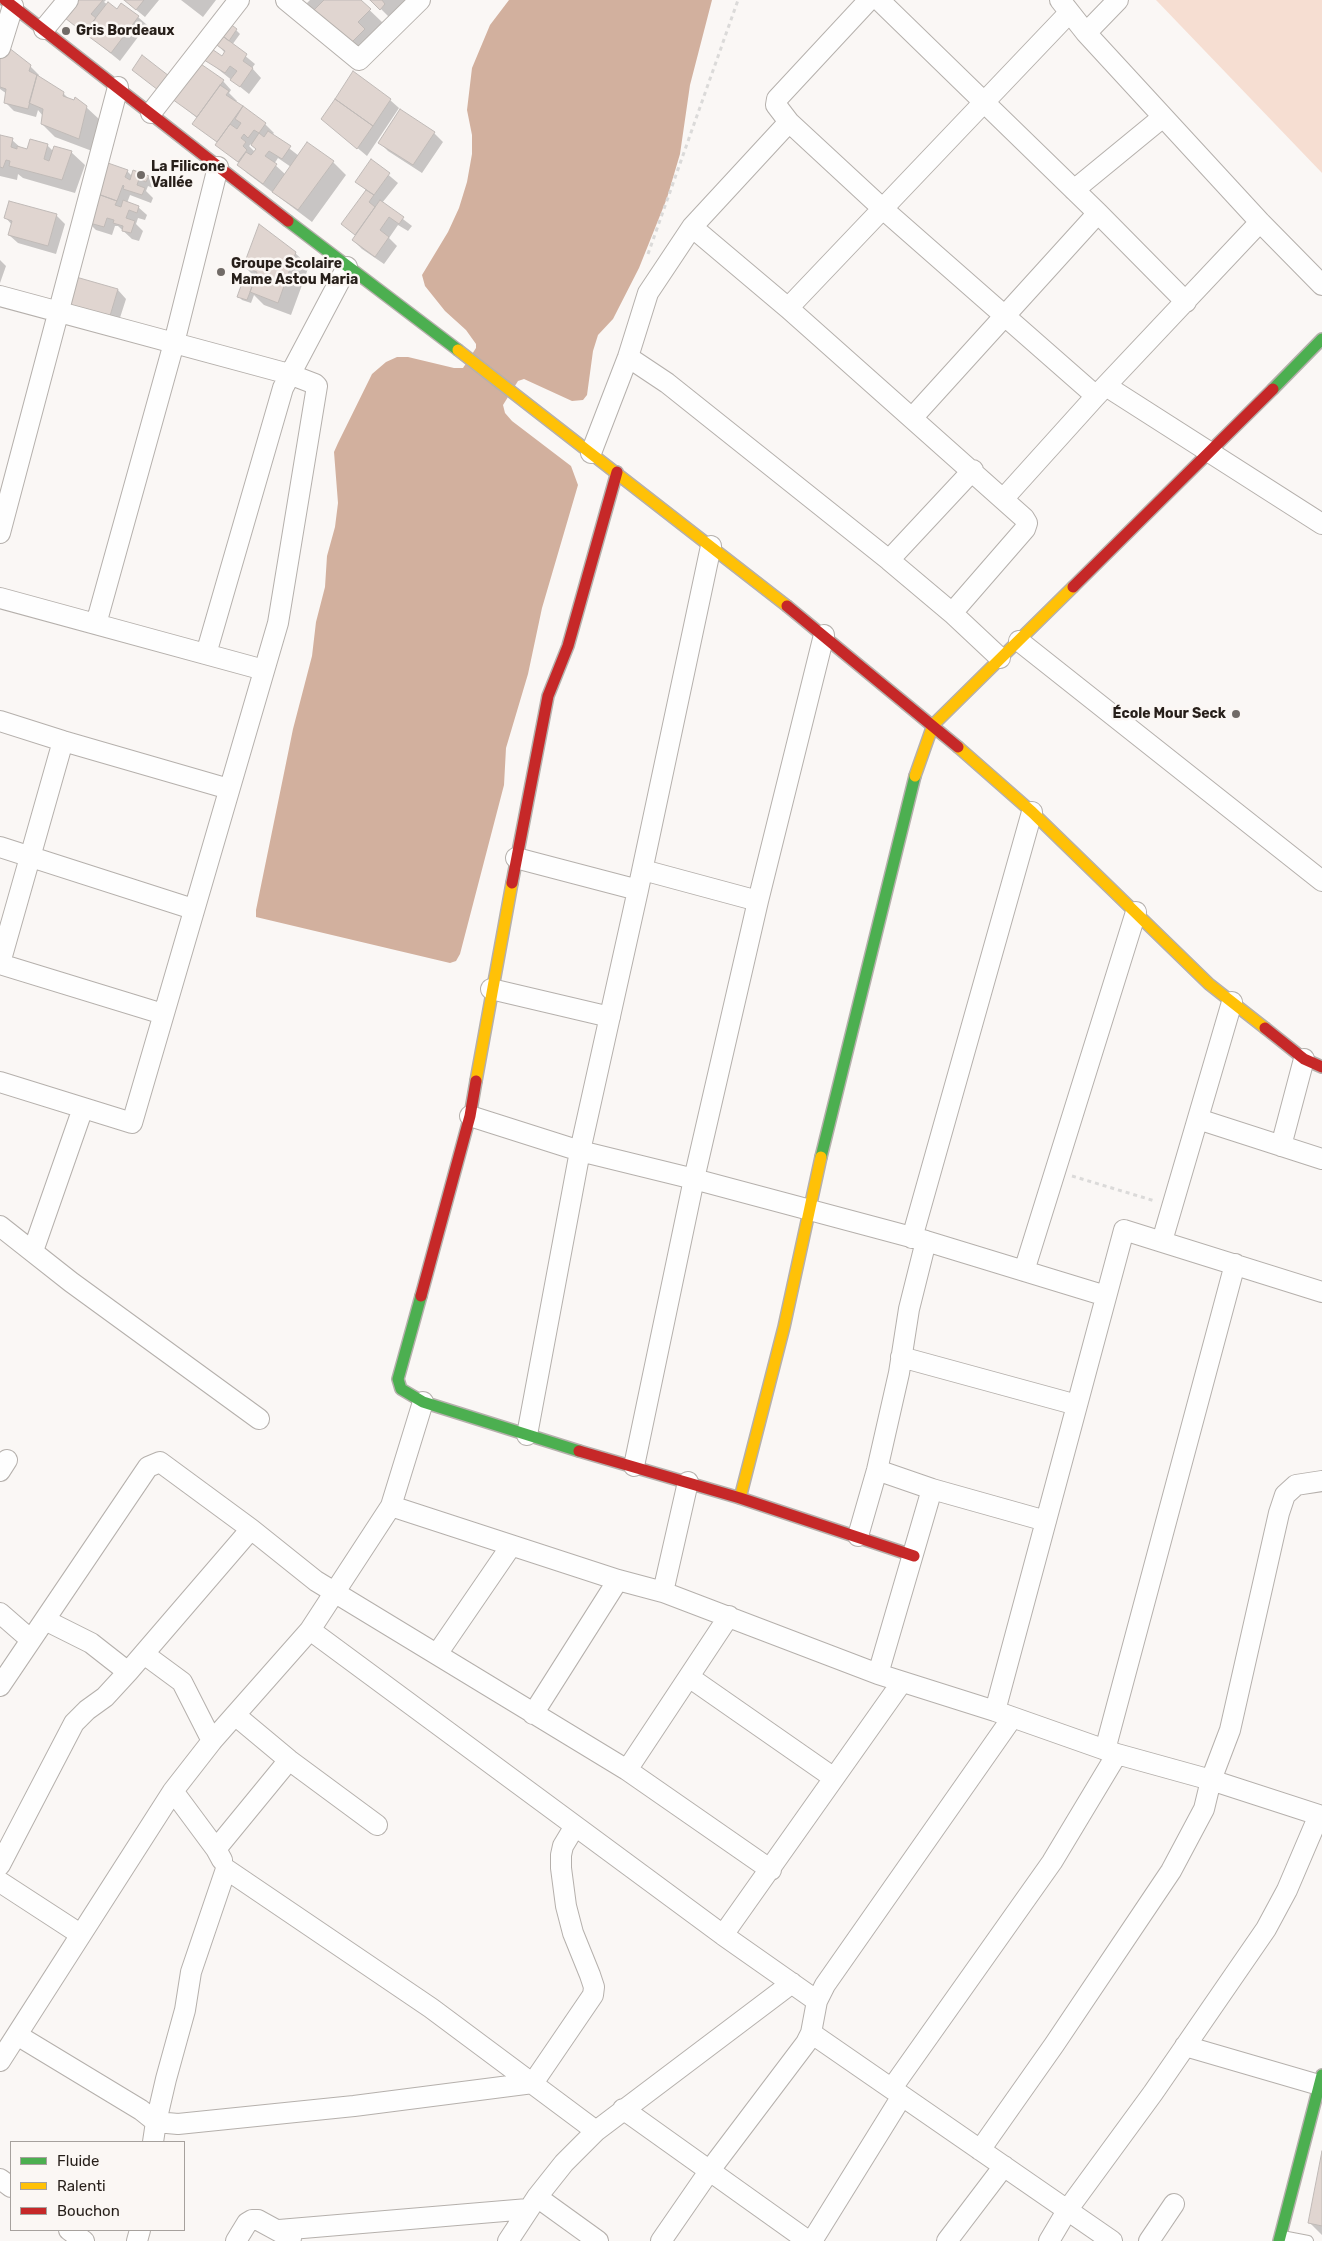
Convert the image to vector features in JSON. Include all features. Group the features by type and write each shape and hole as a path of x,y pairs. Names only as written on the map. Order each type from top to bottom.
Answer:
{"street":[{"path":"44,30 68,0"},
{"path":"151,114 239,0"},
{"path":"286,0 359,60 420,0"},
{"path":"869,0 777,99 776,106 789,122 883,209 1005,314 1101,391 1210,454 1322,524"},
{"path":"879,0 1098,213 1186,302"},
{"path":"1086,33 1118,0"},
{"path":"0,48 9,3 347,267 467,356 712,546 933,724 1032,812 1209,984 1313,1063 1281,1146"},
{"path":"788,308 984,104 1065,7 1086,33 1260,222 1322,285"},
{"path":"0,533 118,87"},
{"path":"1074,190 1164,117"},
{"path":"591,453 628,357 648,293 692,227 789,122"},
{"path":"96,624 174,343 218,167"},
{"path":"912,418 1098,213"},
{"path":"1004,498 1101,391 1260,222"},
{"path":"692,227 788,308 973,470 1024,518 1027,523 1025,529 952,613"},
{"path":"206,654 277,404 288,374 347,267"},
{"path":"0,296 288,374 315,384 316,390 283,598 264,670 132,1123 0,1082"},
{"path":"740,1498 784,1327 808,1210 913,781 933,724 1210,454 1322,339"},
{"path":"628,357 667,383 889,560 952,613 1000,658"},
{"path":"889,560 973,470"},
{"path":"617,472 568,646 548,696 491,989 470,1116 398,1379 401,1389 423,1402 740,1498 914,1556"},
{"path":"527,1435 580,1151 643,870 712,546"},
{"path":"0,598 264,670"},
{"path":"634,1466 694,1179 758,901 824,635"},
{"path":"1019,641 1322,881"},
{"path":"0,721 229,789"},
{"path":"63,741 0,964 163,1014"},
{"path":"858,1536 877,1470 899,1373 919,1239 1032,812"},
{"path":"0,847 193,909"},
{"path":"516,858 638,890"},
{"path":"643,870 758,901"},
{"path":"1024,1271 1136,912"},
{"path":"491,989 610,1017"},
{"path":"1162,1242 1232,1002"},
{"path":"33,1251 83,1108"},
{"path":"470,1116 580,1151 694,1179 919,1239 1106,1296"},
{"path":"1198,1119 1322,1159"},
{"path":"0,1226 71,1282 259,1419"},
{"path":"661,2241 710,2170 806,2043 811,2033 817,2001 825,1985 1004,1714 1046,1521 1124,1230 1322,1292"},
{"path":"812,2241 897,2092 1052,1862 1111,1752 1235,1264"},
{"path":"901,1357 1077,1405"},
{"path":"0,2061 173,1791 212,1741 310,1630 391,1506 423,1402"},
{"path":"0,1686 148,1467 155,1463 165,1465 334,1593 627,1770 771,1870"},
{"path":"877,1470 932,1489 1046,1521"},
{"path":"980,2150 1059,2038 1171,1871 1204,1808 1230,1730 1278,1513 1285,1495 1296,1485 1322,1480"},
{"path":"663,1592 688,1482"},
{"path":"878,1674 932,1489"},
{"path":"391,1506 618,1580 663,1592 878,1674 1004,1714 1111,1752 1212,1780 1320,1815 1276,1912 1185,2046 1068,2209 1049,2241"},
{"path":"0,1865 74,1723 87,1710 105,1697 128,1672 251,1529"},
{"path":"437,1654 511,1546"},
{"path":"533,1714 618,1580"},
{"path":"0,1613 32,1640"},
{"path":"627,1770 729,1616"},
{"path":"45,1620 91,1643 128,1672"},
{"path":"310,1630 723,1935 817,2001"},
{"path":"144,1654 182,1682 212,1741"},
{"path":"689,1677 834,1778"},
{"path":"723,1935 771,1870 902,1682"},
{"path":"235,1715 289,1760 377,1825"},
{"path":"216,1848 289,1760"},
{"path":"173,1791 216,1848 226,1869 431,2008 596,2131"},
{"path":"17,2035 141,2110 156,2122 178,2124 222,2120 354,2106 533,2083 593,1995 594,1987 573,1934 566,1906 561,1868 563,1846 575,1826"},
{"path":"153,2141 156,2122 186,2010 191,1972 226,1869"},
{"path":"0,1882 80,1934"},
{"path":"508,2241 532,2203 564,2163 596,2131 792,1983"},
{"path":"811,2033 1112,2241"},
{"path":"1185,2046 1321,2082 1280,2238"},
{"path":"623,2109 808,2241"},
{"path":"947,2241 1004,2166"},
{"path":"0,2178 10,2186"},
{"path":"236,2241 247,2223 252,2220 258,2220 288,2236 532,2203 598,2241"},
{"path":"1149,2241 1174,2204"},
{"path":"70,2231 84,2241"}],"lane":[{"path":"1280,2238 1308,2241"}],"path":[{"path":"646,260 738,0"},
{"path":"1055,1171 1172,1206"}],"shaded area":[{"path":"509,0 712,0 690,85 680,154 667,198 639,268 613,319 598,335 593,351 587,395 583,400 572,401 524,379 518,381 503,405 505,413 512,421 571,466 578,485 542,608 528,674 506,748 504,785 460,954 456,961 450,963 256,917 256,910 293,729 312,656 316,622 325,587 327,556 335,527 338,503 334,452 372,374 386,362 397,357 408,357 454,368 463,368 476,348 476,344 466,330 445,311 425,286 422,275 448,232 459,208 467,182 472,154 472,135 467,110 472,68 490,25"},
{"path":"1156,0 1322,0 1322,173"}],"building":[{"path":"70,0 103,0 91,14 96,18 84,33 65,18"},
{"path":"124,0 144,0 136,10"},
{"path":"324,0 361,0 371,9 358,22 365,29 347,47 310,14"},
{"path":"370,0 382,0 385,4 380,10"},
{"path":"108,2 117,9 121,3 139,16 111,53 84,33"},
{"path":"229,23 237,29 229,41 220,34"},
{"path":"220,34 247,54 243,61 253,68 240,87 230,80 237,71 230,66 225,73 201,58 209,47 222,56 225,51 214,43"},
{"path":"4,44 31,65 29,71 37,75 28,109 4,103 6,89 0,87 0,60"},
{"path":"142,55 169,76 158,90 132,70"},
{"path":"198,62 224,80 197,117 172,99"},
{"path":"353,71 391,99 373,126 335,99"},
{"path":"37,75 64,92 63,96 74,100 75,97 87,106 79,139 41,124 43,109 29,103"},
{"path":"220,85 229,91 226,95 243,106 217,142 192,124"},
{"path":"335,99 373,126 357,149 321,119"},
{"path":"243,106 266,123 259,133 254,130 248,138 244,134 241,138 246,142 243,146 247,150 238,162 215,145 230,124 237,129 241,123 235,119"},
{"path":"400,109 435,132 413,165 378,143"},
{"path":"268,131 291,146 282,159 269,151 265,156 277,164 263,184 237,165 246,152 251,155 256,149 251,145 259,133 264,137"},
{"path":"0,135 13,138 11,147 17,149 17,146 27,149 30,139 48,144 44,159 49,161 54,146 72,151 62,180 9,166 10,161 6,160 3,168 0,167"},
{"path":"307,142 334,161 298,210 272,192"},
{"path":"371,159 390,173 374,195 355,182"},
{"path":"105,162 128,170 125,177 130,180 133,170 149,176 146,182 139,179 137,185 145,188 142,195 123,189 123,185 117,201 95,193"},
{"path":"366,190 374,195 369,202 375,207 355,235 341,224"},
{"path":"95,193 117,201 115,205 121,207 123,200 139,206 137,213 129,210 126,218 135,221 131,233 122,231 123,226 113,223 114,220 107,218 104,227 86,222"},
{"path":"380,200 404,217 399,224 389,217 380,230 389,237 375,257 352,240"},
{"path":"9,201 57,214 48,246 8,235 12,221 4,218"},
{"path":"259,224 296,252 278,303 250,292 257,272 243,267"},
{"path":"76,277 118,289 110,316 68,304"},
{"path":"242,283 252,287 247,300 237,297"},
{"path":"1322,2151 1322,2226 1308,2223"}],"traffic: fast":[{"path":"288,221 458,350"},
{"path":"1273,389 1322,339"},
{"path":"821,1157 915,776"},
{"path":"421,1296 398,1379 401,1389 423,1402 579,1451"},
{"path":"1279,2241 1322,2075"}],"traffic: slow":[{"path":"458,350 787,606"},
{"path":"915,776 933,725 1073,587"},
{"path":"958,747 1032,812 1209,984 1265,1028"},
{"path":"476,1081 512,883"},
{"path":"740,1498 784,1327 821,1157"}],"traffic: jam":[{"path":"5,0 288,221"},
{"path":"1073,587 1273,389"},
{"path":"512,883 548,696 568,646 617,472"},
{"path":"787,606 958,747"},
{"path":"1265,1028 1304,1059 1322,1067"},
{"path":"421,1296 470,1116 476,1081"},
{"path":"579,1451 740,1498 914,1556"}],"place":[{"name":"Gris Bordeaux","path":"66,31"},
{"name":"La Filicone Vallée","path":"141,175"},
{"name":"Groupe Scolaire Mame Astou Maria","path":"221,272"},
{"name":"École Mour Seck","path":"1236,714"}]}
